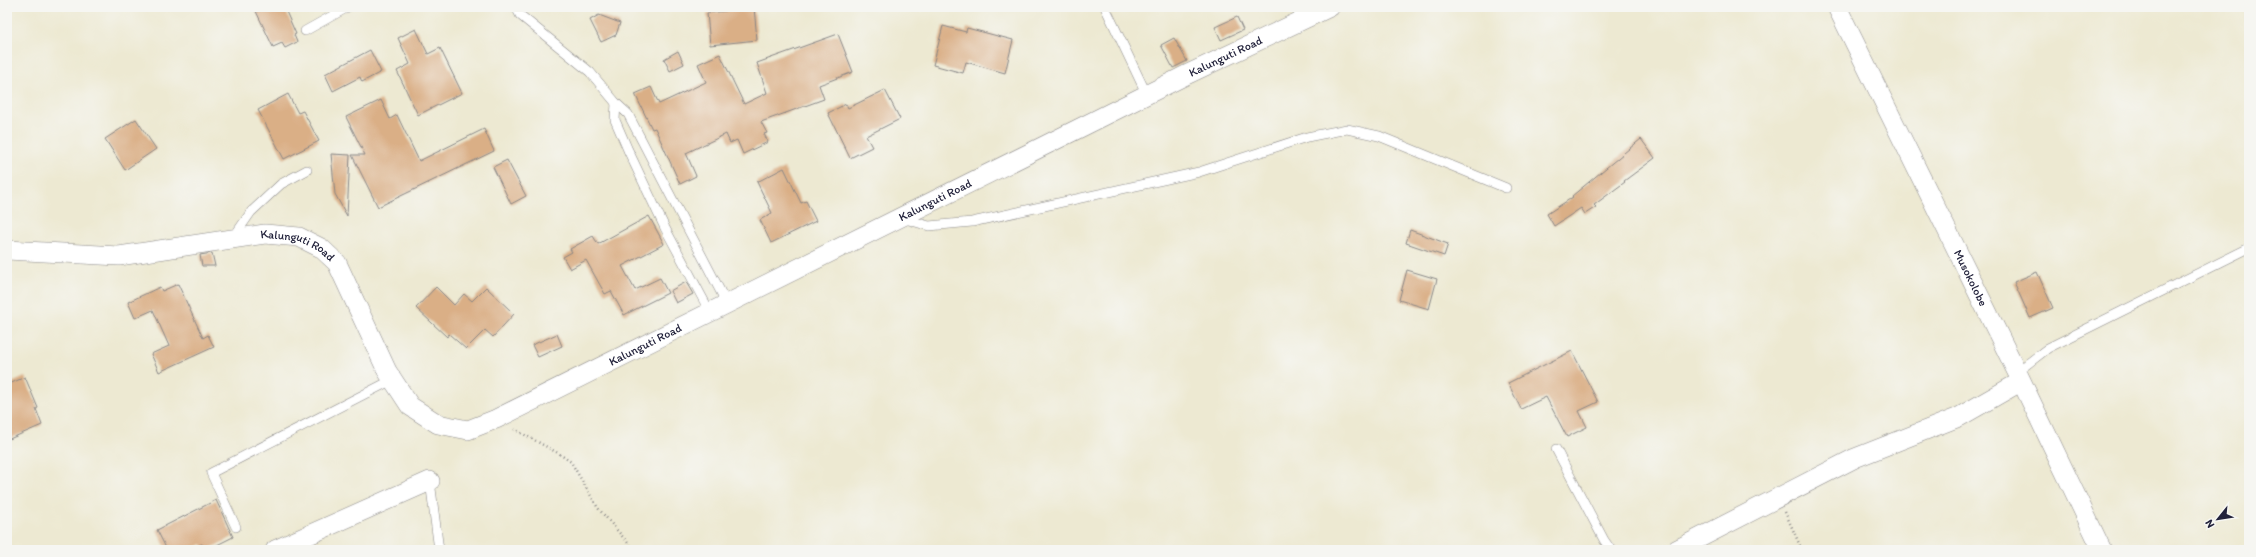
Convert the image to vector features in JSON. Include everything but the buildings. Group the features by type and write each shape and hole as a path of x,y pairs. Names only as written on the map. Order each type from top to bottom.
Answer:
{"street":[{"name":"Kalunguti Road","path":"7,250 119,256 182,248 233,238 265,234 299,237 311,242 331,255 347,282 392,380 410,406 438,424 468,430 496,419 900,217 1147,95 1330,7"},
{"name":"Musokolobe","path":"1837,7 2102,550"},
{"path":"1676,550 1855,458 1959,417 2018,377"},
{"path":"275,550 430,481"}],"lane":[{"path":"305,31 348,7"},
{"path":"516,7 520,15 590,72 616,103 628,114 727,304"},
{"path":"1105,7 1147,95"},
{"path":"616,103 615,120 623,138 666,228 710,312"},
{"path":"900,217 929,226 972,222 1199,172 1307,137 1347,129 1379,136 1506,188"},
{"path":"233,238 251,212 281,184 307,170"},
{"path":"2018,377 2048,348 2249,248"},
{"path":"236,527 210,472 392,380"},
{"path":"1556,449 1604,540 1611,550"},
{"path":"430,481 439,550"}],"path":[{"path":"496,419 558,453 571,462 598,508 634,550"},
{"path":"1778,497 1802,550"}]}
